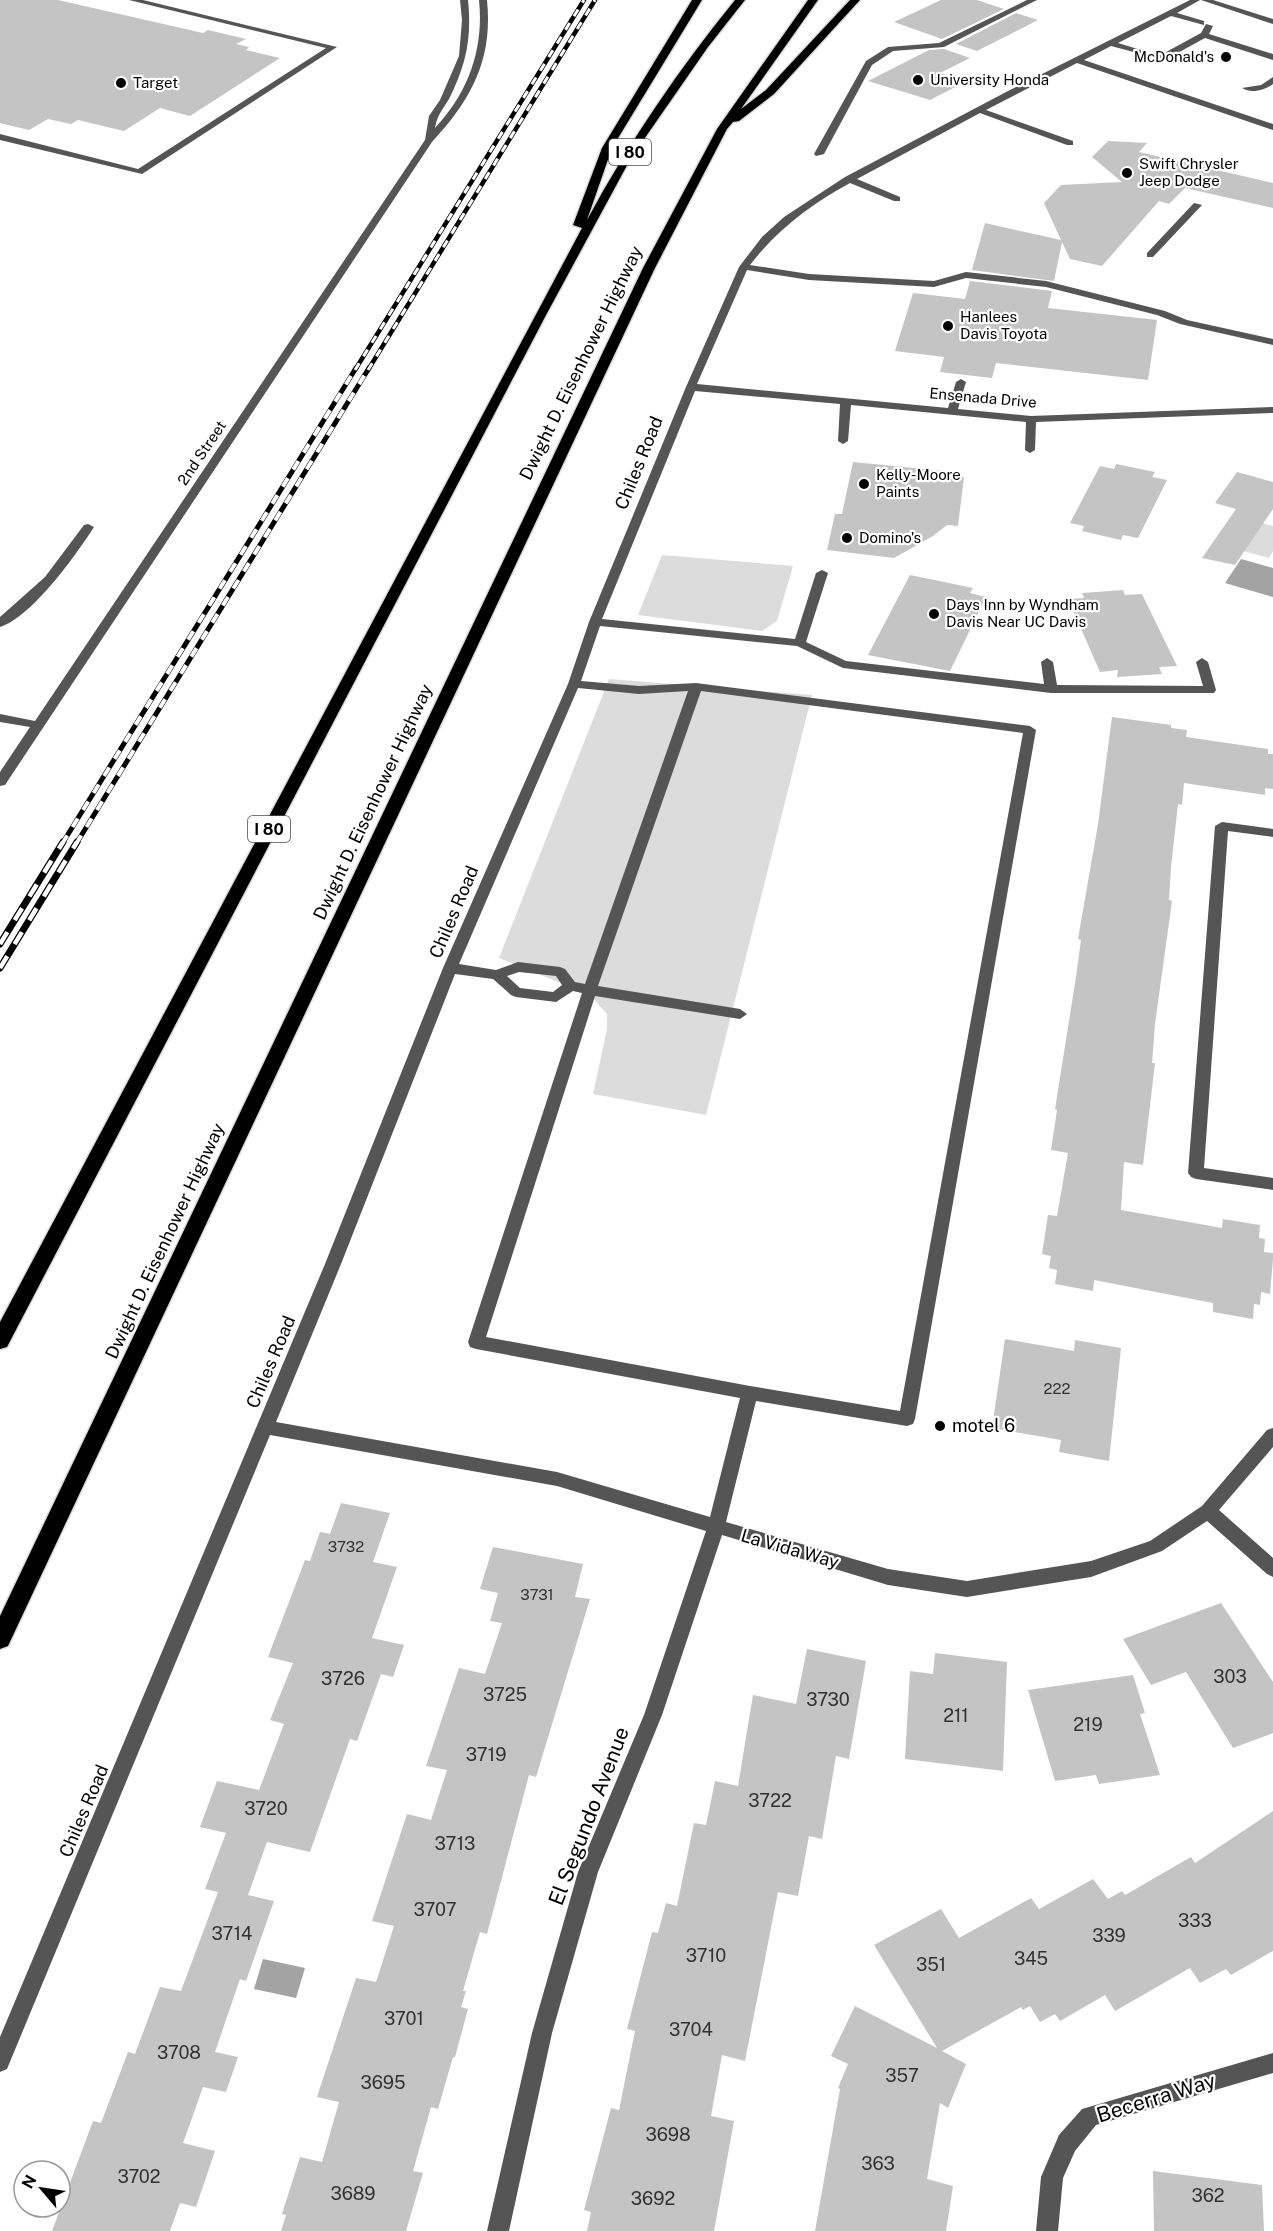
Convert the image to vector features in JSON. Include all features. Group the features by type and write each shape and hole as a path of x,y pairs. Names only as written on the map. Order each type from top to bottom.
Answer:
{"highway":[{"path":"539,317 577,232 607,148 697,0"},
{"name":"I 80","path":"0,1341 539,317 626,158 704,45 740,0"},
{"name":"Dwight D. Eisenhower Highway","path":"0,1639 649,268 722,129 813,0"},
{"path":"722,129 770,92 855,0"}],"street":[{"path":"0,137 139,172 333,47 133,0"},
{"name":"2nd Street","path":"429,140 434,116 444,100 463,56 466,29 464,0"},
{"name":"2nd Street","path":"0,782 429,140 451,117 471,84 484,37 483,0"},
{"path":"819,154 869,63 891,49 941,45 1032,0"},
{"name":"Chiles Road","path":"0,2062 265,1427 450,968 574,684 595,622 691,387 744,267 765,239 787,219 848,179 1196,0"},
{"path":"1205,0 1273,22"},
{"path":"1170,13 1205,24 1204,35"},
{"path":"1160,59 1204,35 1273,57"},
{"path":"1111,43 1138,52"},
{"path":"1077,60 1273,127"},
{"path":"1246,88 1263,87 1273,80"},
{"path":"979,110 1070,143"},
{"path":"848,179 897,199"},
{"path":"1150,255 1197,205"},
{"path":"744,267 832,278 934,284 966,275 1046,284 1161,313 1184,322 1273,342"},
{"path":"952,411 961,382"},
{"name":"Ensenada Drive","path":"691,387 1031,418 1273,410"},
{"path":"843,441 846,401"},
{"path":"1030,450 1031,418"},
{"path":"0,623 20,610 48,582 88,527"},
{"path":"800,643 822,573"},
{"path":"595,622 800,643 843,664 1051,689 1210,690 1202,662"},
{"path":"1047,662 1051,689"},
{"path":"574,684 639,690 696,687 1030,730 907,1419 750,1394 476,1342 590,990 696,687"},
{"path":"0,718 38,725"},
{"path":"1273,833 1222,826 1196,1173 1273,1184"},
{"path":"450,968 497,975 518,967 560,972 570,986 740,1014"},
{"path":"497,975 516,992 556,997 570,986"},
{"name":"El Segundo Avenue","path":"498,2231 542,2033 588,1872 653,1715 716,1527 750,1394"},
{"name":"La Vida Way","path":"265,1427 557,1479 888,1577 967,1589 1091,1569 1156,1546 1208,1511 1273,1435"},
{"path":"1208,1511 1273,1569"},
{"name":"Becerra Way","path":"1047,2231 1052,2177 1066,2143 1089,2116 1273,2064"}],"shaded area":[{"path":"1241,517 1273,526 1273,551 1269,558 1222,545"},
{"path":"662,555 793,566 777,621 762,631 638,615"},
{"path":"1241,559 1273,568 1273,597 1225,583"},
{"path":"609,679 812,695 706,1115 593,1094 607,1029 607,1014 590,995 499,958"},
{"path":"263,1959 305,1968 296,1998 254,1989"}],"building":[{"name":"Target","path":"0,0 58,0 203,33 208,30 246,39 236,44 249,47 246,50 280,58 190,116 160,108 124,131 78,120 71,124 48,119 29,130 0,123"},
{"path":"941,0 977,0 1004,9 942,39 894,22"},
{"path":"1016,13 1038,20 977,51 956,44"},
{"path":"944,49 970,58 940,73 965,82 930,100 868,81 929,50"},
{"path":"1108,141 1147,143 1139,152 1273,183 1273,208 1185,188 1169,204 1159,201 1102,266 1070,259 1062,242 1054,281 972,270 985,223 1061,240 1044,203 1061,185 1122,182 1092,157"},
{"path":"970,281 1052,291 1048,308 1157,320 1148,380 996,363 992,378 940,372 944,357 895,351 913,293 965,299"},
{"path":"853,462 944,471 943,475 964,477 958,526 947,525 933,536 894,558 827,550 835,514 842,514"},
{"path":"1116,464 1155,472 1152,477 1167,480 1138,538 1123,535 1121,540 1082,531 1084,526 1070,523 1100,466 1114,469"},
{"path":"1237,472 1273,482 1273,509 1235,565 1202,558 1236,509 1215,503"},
{"name":"Days Inn by Wyndham Davis Near UC Davis","path":"910,575 973,588 970,593 986,597 950,671 868,655"},
{"path":"1123,590 1125,595 1142,594 1177,666 1159,667 1162,674 1117,677 1118,670 1100,672 1068,599 1084,598 1082,593"},
{"path":"1112,717 1171,725 1171,728 1187,730 1186,737 1268,749 1268,754 1273,754 1273,789 1265,788 1265,795 1184,783 1182,805 1178,804 1171,867 1169,900 1172,901 1155,1024 1152,1063 1155,1063 1143,1165 1124,1162 1121,1210 1222,1228 1223,1219 1260,1225 1259,1238 1265,1239 1264,1252 1273,1253 1273,1259 1270,1294 1261,1292 1260,1305 1254,1304 1253,1319 1213,1312 1213,1303 1094,1280 1093,1291 1055,1284 1057,1270 1049,1268 1051,1256 1042,1254 1048,1215 1057,1216 1068,1153 1051,1150 1057,1110 1055,1109"},
{"path":"1005,1339 1074,1351 1075,1340 1121,1348 1109,1461 1059,1452 1061,1440 992,1428"},
{"path":"341,1503 390,1513 373,1562 397,1567 372,1638 404,1645 393,1677 381,1674 357,1741 350,1739 310,1852 267,1842 248,1895 274,1901 246,1981 240,1979 215,2052 238,2057 226,2092 203,2087 183,2143 215,2151 196,2207 180,2203 170,2231 52,2231 56,2219 72,2219 72,2177 93,2121 101,2123 128,2052 135,2054 160,1987 181,1991 218,1892 205,1889 226,1833 200,1827 217,1781 259,1790 284,1724 270,1720 293,1663 268,1657 305,1560 310,1561 320,1532 330,1534"},
{"path":"493,1547 583,1564 575,1597 590,1599 536,1777 529,1775 487,1934 480,1932 463,1991 466,1991 461,2007 468,2009 455,2057 453,2057 438,2109 431,2107 413,2171 423,2173 406,2231 281,2231 286,2215 282,2214 300,2157 322,2162 339,2102 317,2097 356,1978 376,1982 394,1926 372,1921 407,1814 431,1820 447,1770 426,1766 459,1668 485,1674 502,1623 490,1621 498,1593 480,1589"},
{"path":"1221,1603 1273,1682 1273,1733 1233,1748 1186,1672 1151,1685 1123,1639"},
{"path":"807,1649 866,1661 849,1759 836,1756 822,1839 809,1836 798,1896 778,1892 745,2061 722,2055 711,2116 734,2121 714,2231 587,2231 591,2212 584,2210 611,2108 619,2110 635,2031 627,2029 652,1932 658,1933 666,1903 677,1906 694,1823 706,1825 715,1781 738,1786 753,1695 796,1704"},
{"path":"935,1653 1007,1662 1003,1771 905,1759 910,1671 933,1674"},
{"path":"1133,1675 1145,1713 1140,1714 1160,1775 1099,1784 1096,1775 1055,1781 1028,1690"},
{"path":"1273,1811 1273,1951 1231,1975 1226,1969 1200,1983 1190,1968 1115,2011 1105,1995 1060,2021 1055,2014 1040,2022 1030,2006 1023,2010 1021,2007 942,2051 966,2064 948,2108 940,2103 927,2179 953,2186 946,2231 815,2231 840,2089 838,2088 848,2064 831,2056 855,2006 937,2048 874,1945 941,1909 959,1938 1031,1898 1039,1909 1093,1879 1108,1899 1122,1891 1125,1895 1191,1857 1195,1863"},
{"path":"1153,2171 1262,2185 1264,2231 1154,2231"}],"railway":[{"path":"355,370 584,0"},
{"path":"368,370 595,0"},
{"path":"62,844 356,368"},
{"path":"76,844 369,368"},
{"path":"0,944 63,842"},
{"path":"0,968 77,842"}],"place":[{"name":"McDonald's","path":"1226,57"},
{"name":"University Honda","path":"918,80"},
{"name":"Target","path":"121,83"},
{"name":"Swift Chrysler Jeep Dodge","path":"1127,173"},
{"name":"Hanlees Davis Toyota","path":"948,326"},
{"name":"Kelly-Moore Paints","path":"864,484"},
{"name":"Domino's","path":"847,538"},
{"name":"Days Inn by Wyndham Davis Near UC Davis","path":"934,614"},
{"name":"motel 6","path":"940,1426"}]}
